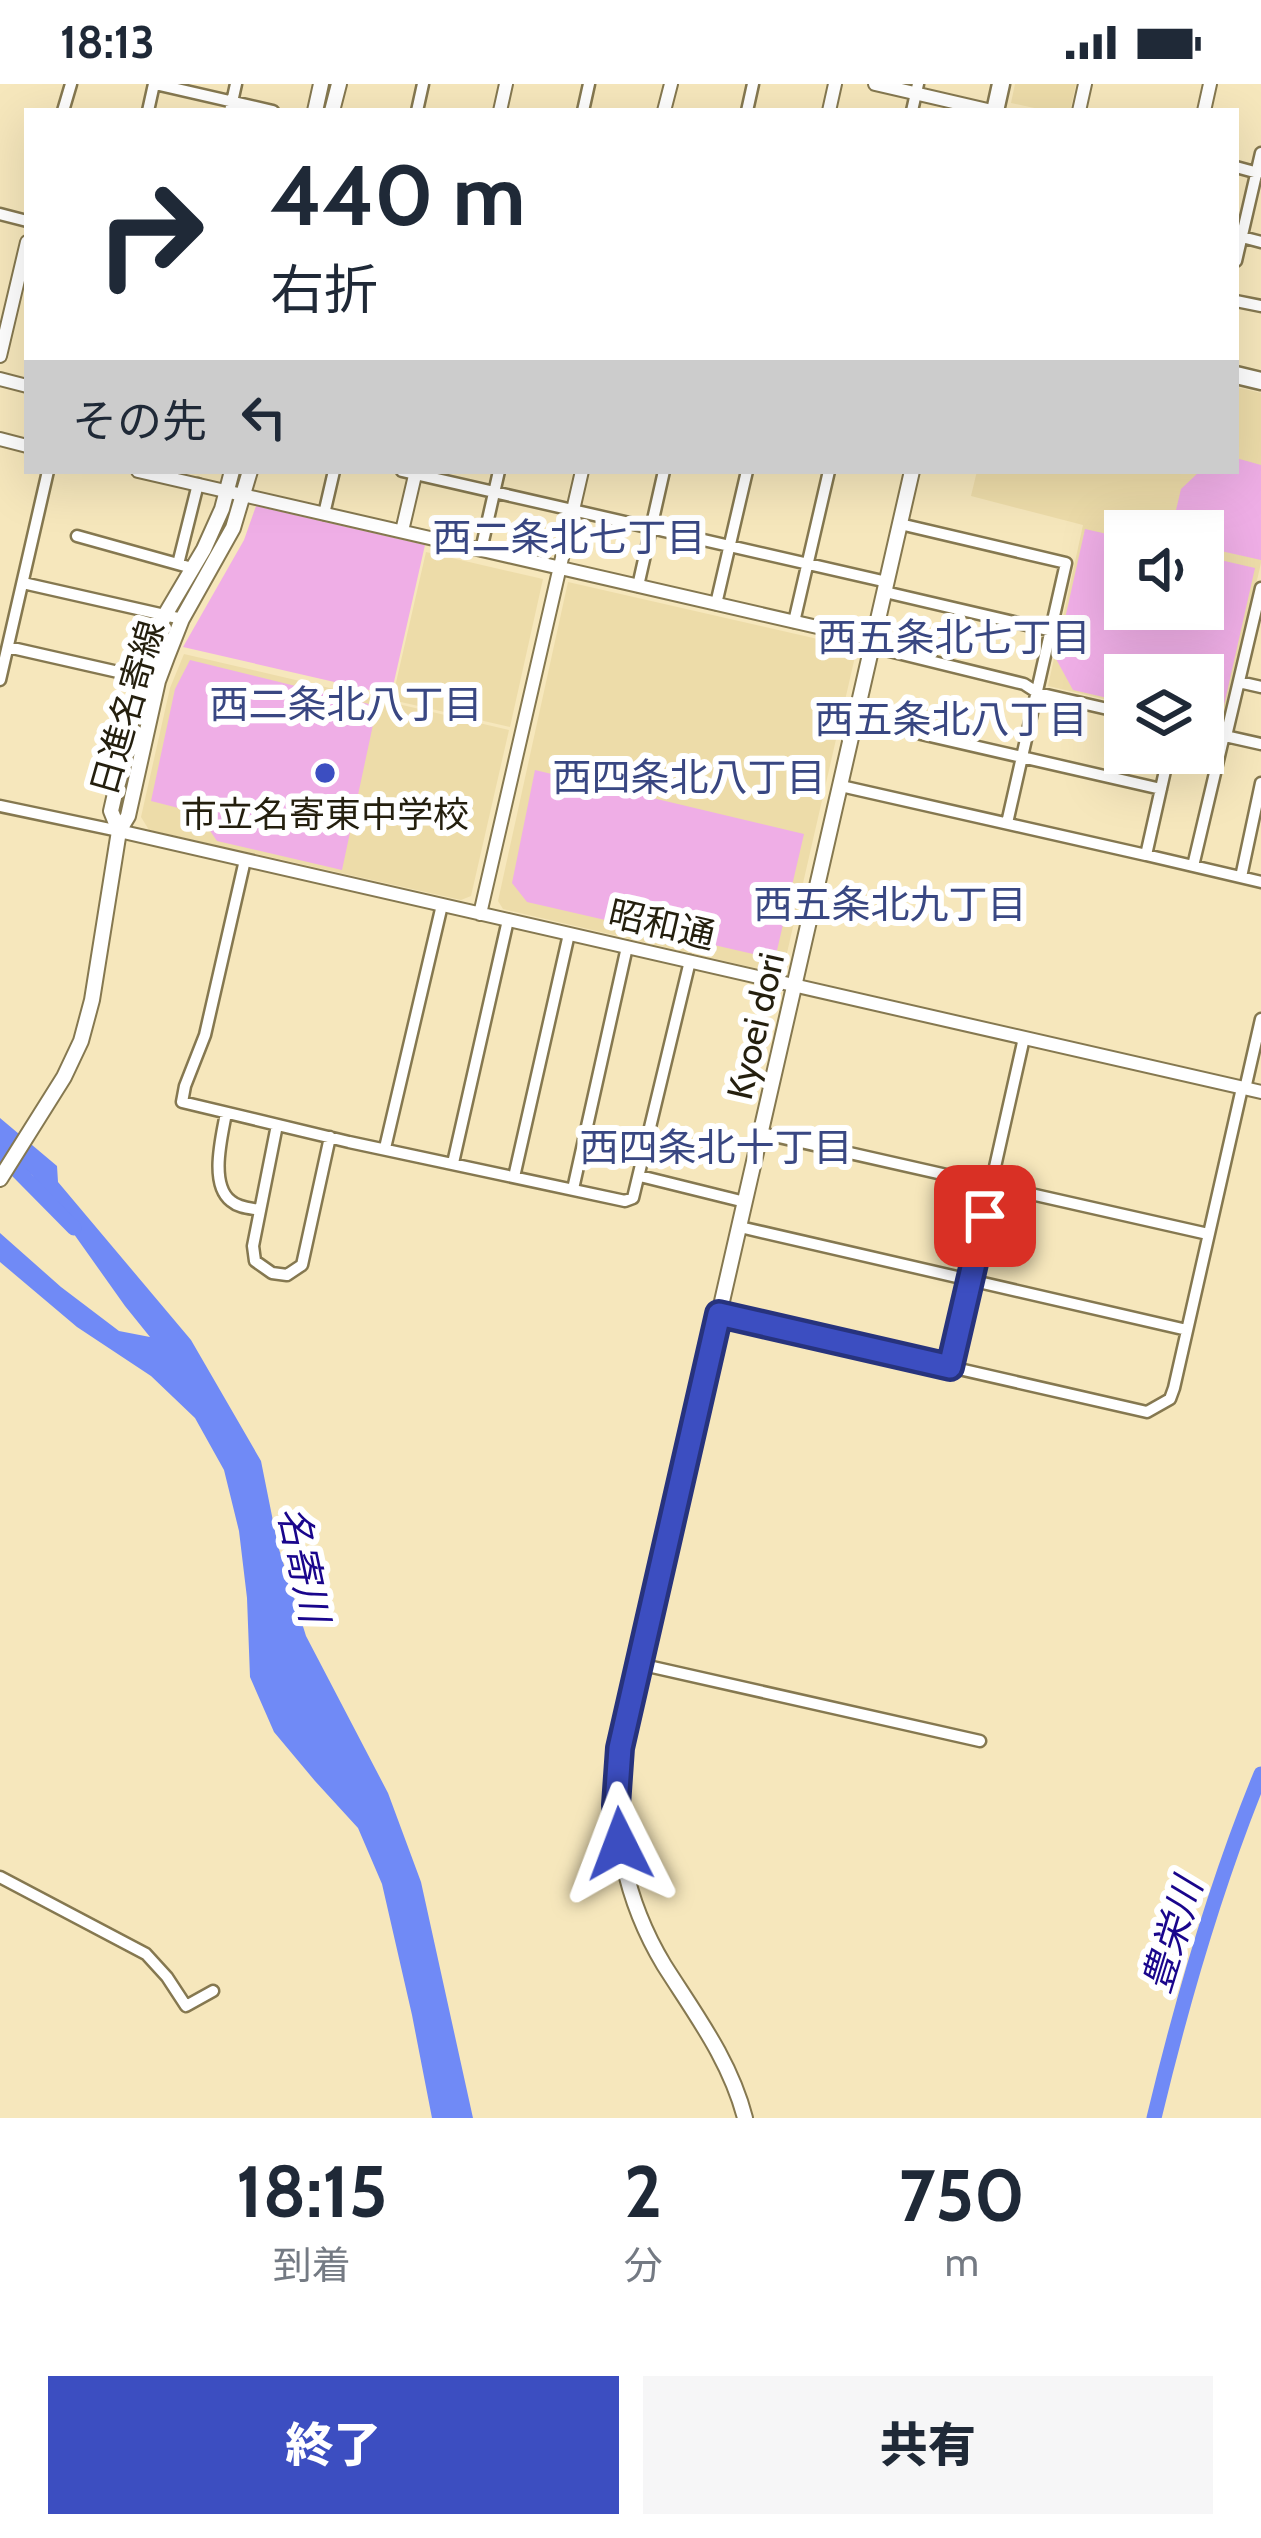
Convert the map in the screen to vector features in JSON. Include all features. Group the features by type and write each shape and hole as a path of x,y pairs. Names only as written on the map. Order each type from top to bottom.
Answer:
{"main road":[{"name":"日進名寄線","path":"150,679 147,654 185,566 213,529 231,474"},
{"name":"日進名寄線","path":"0,1179 64,1077 87,1022 119,831 111,811 150,679 219,556 249,474"},
{"name":"Kyoei dori","path":"746,2118 723,2058 645,1929 624,1864 617,1823 620,1748 912,474"}],"street":[{"path":"154,84 231,106 236,84"},
{"path":"874,84 917,89 983,108"},
{"path":"1239,249 1261,153"},
{"path":"1242,237 1261,242"},
{"path":"0,356 24,255"},
{"path":"0,400 2,380"},
{"path":"0,680 47,474"},
{"path":"153,474 794,622 1104,708"},
{"path":"324,514 333,474"},
{"path":"402,532 411,474"},
{"path":"420,474 807,564 1052,631"},
{"path":"481,550 498,474"},
{"path":"480,914 580,474"},
{"path":"638,586 663,474"},
{"path":"716,604 746,474"},
{"path":"794,622 828,474"},
{"path":"77,536 185,566 197,484"},
{"path":"900,524 1066,563 1007,823"},
{"path":"22,583 182,619"},
{"path":"1193,866 1256,626 1261,588"},
{"path":"8,647 150,679"},
{"path":"1239,682 1261,687"},
{"path":"856,719 1161,789"},
{"path":"1225,736 1261,744"},
{"path":"1146,855 1164,774"},
{"path":"1240,877 1261,783"},
{"path":"841,786 1261,882"},
{"path":"0,806 119,831"},
{"name":"昭和通","path":"119,831 1261,1092"},
{"path":"244,860 206,1035 182,1102 330,1137 625,1202 633,1198 640,1175 691,961"},
{"path":"385,1148 442,904"},
{"path":"453,1163 508,920"},
{"path":"514,1177 569,934"},
{"path":"573,1189 627,947"},
{"path":"719,1314 1147,1412 1170,1399 1261,1019"},
{"path":"950,1367 1024,1038"},
{"path":"226,1113 218,1158 224,1194 235,1205 260,1210"},
{"path":"278,1125 253,1246 255,1261 272,1273 287,1275 302,1265 330,1137"},
{"path":"761,1132 1208,1234"},
{"path":"640,1175 745,1202"},
{"path":"740,1227 1187,1330"},
{"path":"639,1664 980,1741"},
{"path":"0,1876 146,1954 186,2006 213,1991"}],"shaded area":[{"path":"1015,84 1076,84 1071,108 1011,103"},
{"path":"1239,388 1261,393 1261,563 1224,723 1224,654 1104,654 1104,699 1048,686 1083,525 971,496 976,474 1239,474"},
{"path":"1239,459 1261,465 1261,560 1224,552 1224,510 1176,510 1181,489 1197,474 1239,474"},
{"path":"256,506 425,545 391,695 183,647 244,540"},
{"path":"1085,529 1104,533 1104,630 1224,630 1224,561 1255,568 1224,705 1224,654 1104,654 1104,697 1073,690 1056,659"},
{"path":"426,552 543,579 510,727 392,700"},
{"path":"568,582 857,648 784,966 772,972 503,909 498,901"},
{"name":"市立名寄東中学校","path":"184,654 509,730 471,896 461,900 149,830 141,817 170,688"},
{"path":"190,660 377,706 342,870 217,841 198,813 151,801 175,689"},
{"path":"535,770 804,834 775,959 527,902 512,883"}],"water":[{"path":"0,1118 57,1166 58,1182 191,1340 261,1461 278,1546 306,1636 388,1793 421,1882 473,2118 432,2118 382,1884 358,1828 274,1732 250,1677 239,1531 224,1470 195,1418 151,1376 77,1327 0,1262 0,1233 119,1331 150,1337 32,1175 0,1157"}],"waterway":[{"name":"名寄川","path":"0,1153 74,1228"},
{"name":"豊栄川","path":"1154,2118 1201,1944 1261,1774"}],"place":[{"name":"市立名寄東中学校","path":"325,773"}],"district":[{"name":"西二条北七丁目","path":"569,537"},
{"name":"西五条北七丁目","path":"954,637"},
{"name":"西二条北八丁目","path":"346,704"},
{"name":"西五条北八丁目","path":"951,719"},
{"name":"西四条北八丁目","path":"689,777"},
{"name":"西五条北九丁目","path":"890,904"},
{"name":"西四条北十丁目","path":"716,1147"}],"route":[{"path":"620,1844 616,1805 620,1748 719,1314 950,1367 985,1216"}]}
